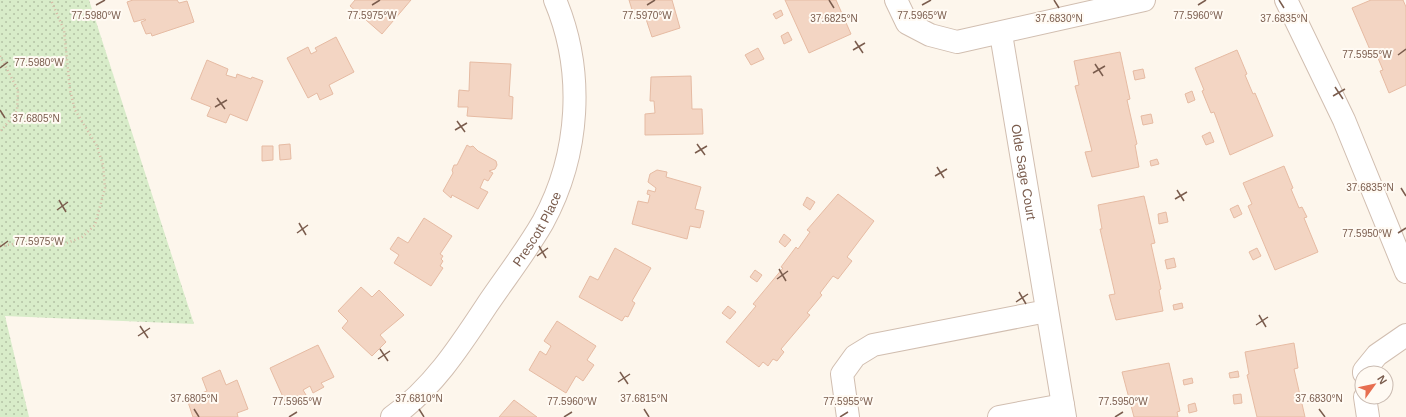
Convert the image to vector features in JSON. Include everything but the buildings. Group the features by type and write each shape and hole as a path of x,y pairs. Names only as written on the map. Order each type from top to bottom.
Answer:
{"street":[{"name":"Prescott Place","path":"392,417 431,383 452,358 543,222 558,191 568,158 573,126 575,84 569,45 555,0"},
{"path":"896,0 907,24 930,35 958,42 1000,34 1144,0"},
{"path":"1286,0 1344,120 1406,272"},
{"name":"Olde Sage Court","path":"999,417 1064,411 1000,34"},
{"path":"848,417 842,374 855,356 873,345 1047,311"},
{"path":"1369,365 1377,355 1406,335"},
{"path":"1366,405 1368,417"}],"path":[{"path":"0,246 28,242 60,246 82,237 95,225 105,188 103,165 97,146 75,110 70,90 69,65 64,30 51,0"},
{"path":"0,56 18,90 17,112 0,132"}],"green space":[{"path":"0,0 89,0 194,324 5,316 29,417 0,417"}]}
